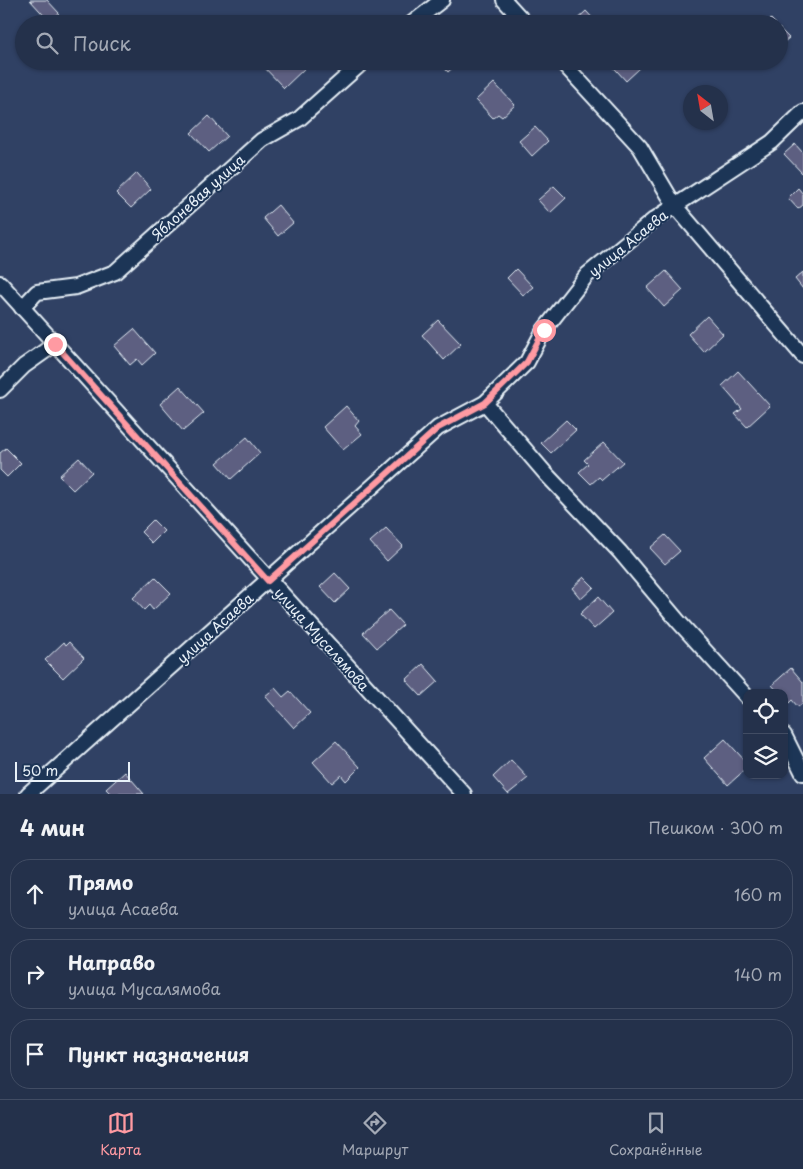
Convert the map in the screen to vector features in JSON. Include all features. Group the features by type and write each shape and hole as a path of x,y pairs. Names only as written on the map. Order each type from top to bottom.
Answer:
{"street":[{"path":"422,15 442,0"},
{"path":"504,0 518,15"},
{"name":"Яблоневая улица","path":"22,308 37,292 76,287 115,272 262,140 299,118 354,70"},
{"path":"569,70 640,147 675,206 803,356"},
{"name":"улица Асаева","path":"28,794 438,428 485,403 527,362 544,330 587,275 655,219 772,142 803,112"},
{"name":"улица Мусалямова","path":"0,283 268,581 464,794"},
{"path":"0,390 24,366 55,344"},
{"path":"485,403 546,474 620,552 678,621 743,693"},
{"path":"788,743 803,773"}],"building":[{"path":"30,0 47,0 59,13 57,15 44,15"},
{"path":"586,11 590,15 582,15"},
{"path":"267,70 303,70 284,88"},
{"path":"616,70 638,70 626,81"},
{"path":"494,83 515,105 502,117 498,114 493,118 476,100"},
{"path":"209,116 227,136 209,152 191,133"},
{"path":"535,127 548,141 532,156 519,141"},
{"path":"795,144 803,153 803,174 784,154"},
{"path":"137,173 151,189 131,208 116,193"},
{"path":"554,186 566,198 550,213 538,200"},
{"path":"798,188 803,194 803,205 798,209 788,198"},
{"path":"278,205 293,223 278,236 263,218"},
{"path":"516,269 533,287 523,295 507,278"},
{"path":"666,271 683,290 664,307 647,288"},
{"path":"803,272 803,289 795,279"},
{"path":"707,316 723,334 704,352 688,334"},
{"path":"438,320 461,344 444,360 422,335"},
{"path":"134,329 155,353 142,365 137,359 130,365 114,346"},
{"path":"738,371 770,406 747,427 735,414 742,409 722,386"},
{"path":"180,386 204,413 183,431 160,404"},
{"path":"346,406 359,421 355,426 362,434 343,450 323,427"},
{"path":"566,420 576,430 551,453 541,443"},
{"path":"247,437 260,453 231,479 217,463"},
{"path":"604,442 623,462 602,480 599,477 591,484 579,472 588,464 584,460"},
{"path":"6,448 21,463 7,477 0,470 0,453"},
{"path":"79,458 92,472 73,490 59,476"},
{"path":"153,520 164,531 152,543 141,532"},
{"path":"386,528 403,546 387,561 370,542"},
{"path":"665,535 680,551 665,564 650,548"},
{"path":"335,573 350,589 335,603 320,587"},
{"path":"155,577 171,593 153,610 149,605 144,610 133,598"},
{"path":"584,577 594,587 581,599 572,588"},
{"path":"598,597 612,613 594,629 580,614"},
{"path":"389,610 403,625 377,648 363,633"},
{"path":"64,642 66,645 69,642 84,658 63,678 45,660"},
{"path":"423,664 438,681 421,696 406,680"},
{"path":"791,668 803,682 803,703 798,707 792,700 789,703 788,689 776,689 772,685"},
{"path":"275,688 283,697 290,691 310,713 294,728 265,696"},
{"path":"725,739 743,759 743,772 728,785 704,758"},
{"path":"336,741 360,767 346,781 341,775 332,783 313,762"},
{"path":"511,760 528,778 508,794 493,777"},
{"path":"125,772 144,794 111,794 106,789"}],"route":[{"path":"55,344 268,581 438,428 485,403 527,362 544,330"}]}
